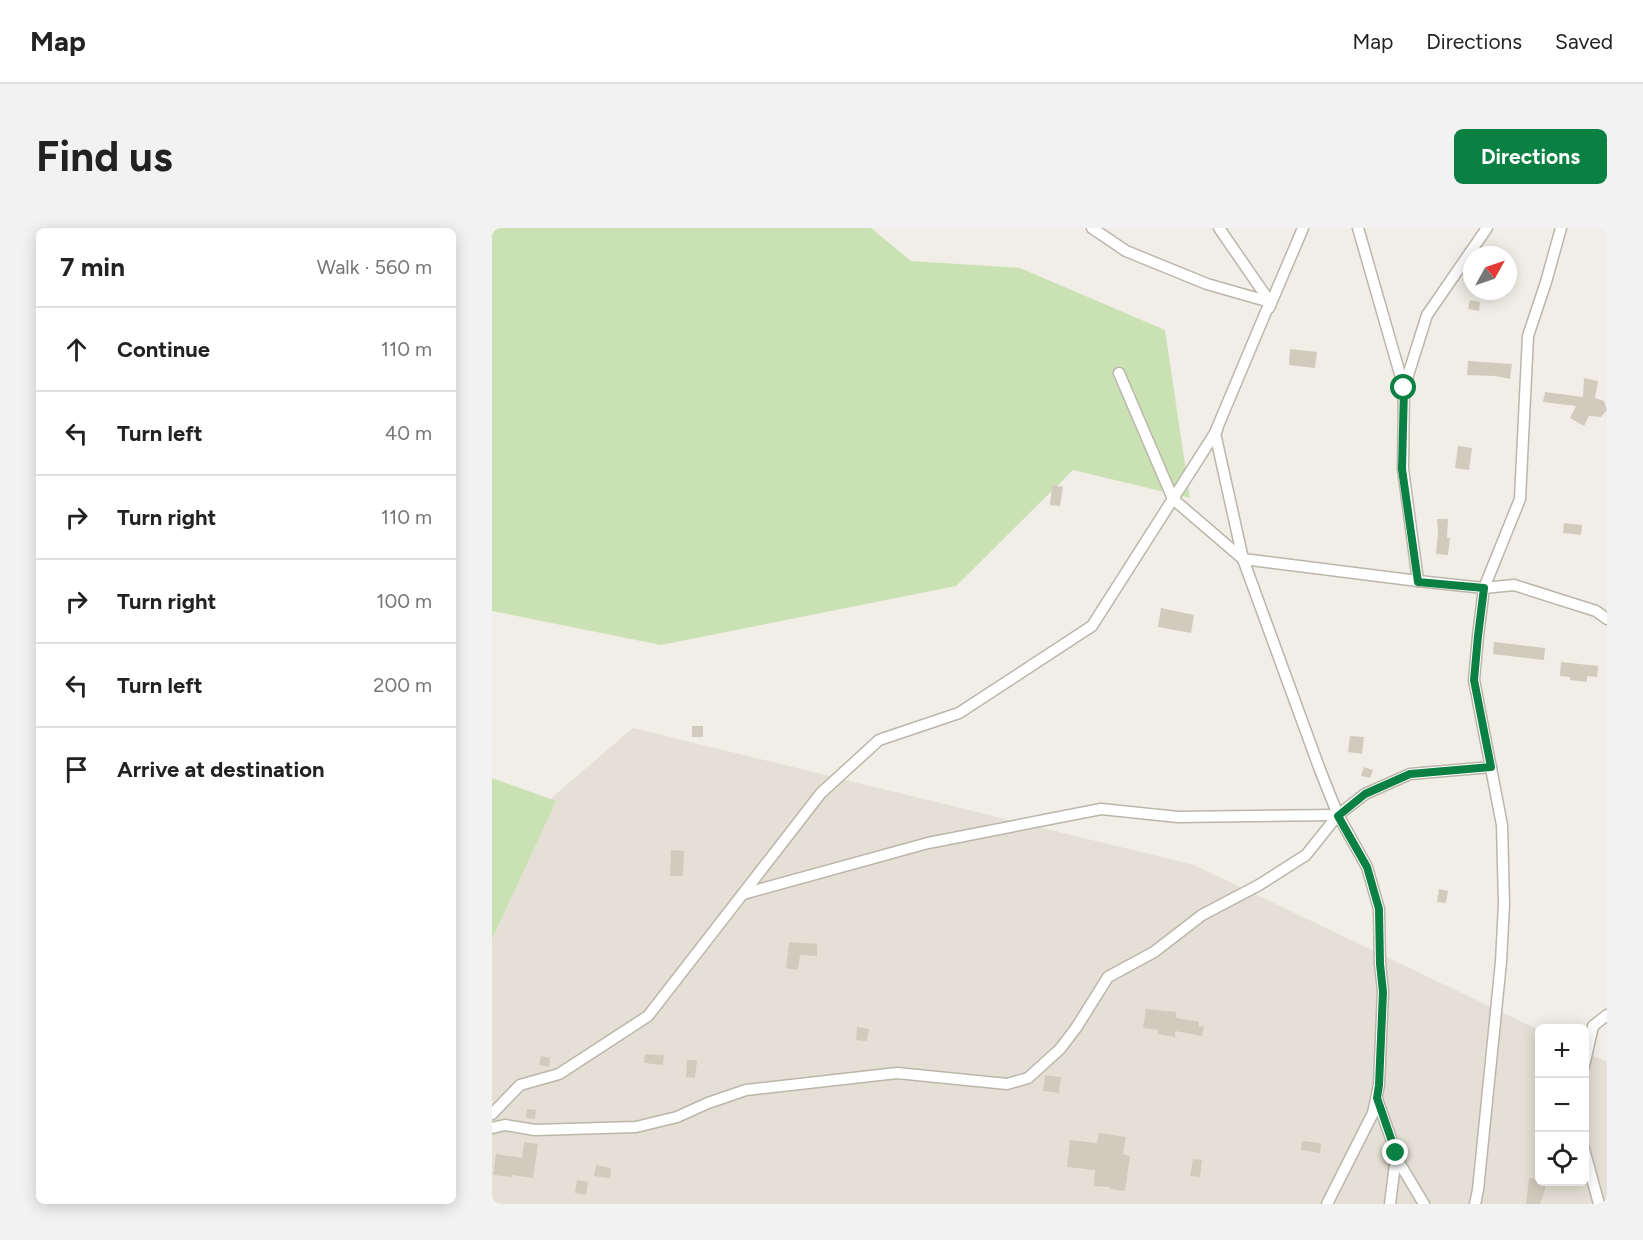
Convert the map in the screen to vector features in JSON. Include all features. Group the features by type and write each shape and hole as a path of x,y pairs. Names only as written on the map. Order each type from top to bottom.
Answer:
{"street":[{"path":"1092,228 1126,251 1207,284 1270,302"},
{"path":"1220,228 1270,302"},
{"path":"492,1114 520,1086 559,1074 648,1016 821,793 879,740 959,712 1092,626 1215,433 1303,228"},
{"path":"1358,228 1404,388"},
{"path":"1418,582 1402,469 1404,388 1427,315 1487,228"},
{"path":"1475,1204 1501,962 1504,904 1502,825 1474,680 1484,588 1520,500 1528,336 1561,228"},
{"path":"1220,422 1270,302"},
{"path":"1119,374 1173,499 1243,559 1418,582 1484,588 1514,585 1596,611 1607,619"},
{"path":"1215,433 1243,559 1320,770 1338,816 1367,867 1379,909 1383,992 1377,1098 1373,1113 1328,1204"},
{"path":"492,1128 505,1125 534,1130 636,1127 677,1117 746,1090 897,1073 1007,1084 1028,1078 1060,1049 1108,977 1154,952 1202,915 1259,885 1306,855 1338,816 1365,794 1410,774 1491,767"},
{"path":"743,894 928,843 1101,808 1178,817 1338,816"},
{"path":"1589,1044 1593,1026 1607,1015"},
{"path":"1377,1098 1400,1164 1424,1204"},
{"path":"1390,1204 1396,1153"},
{"path":"1589,1160 1601,1188 1599,1204"}],"shaded area":[{"path":"633,728 1194,865 1535,1028 1535,1186 1589,1186 1589,1054 1607,1062 1607,1204 492,1204 492,849"}],"green space":[{"path":"492,228 871,228 911,261 1020,268 1165,330 1190,498 1073,470 956,586 661,645 492,611"},
{"path":"492,778 556,801 492,939"}],"building":[{"path":"1470,300 1480,302 1479,311 1468,309"},
{"path":"1290,349 1317,352 1315,368 1289,365"},
{"path":"1468,361 1512,364 1510,379 1467,375"},
{"path":"1584,378 1598,381 1595,398 1604,401 1607,410 1601,417 1589,416 1584,426 1570,418 1576,406 1543,402 1545,392 1583,397"},
{"path":"1458,446 1472,448 1469,470 1455,468"},
{"path":"1052,485 1063,487 1060,506 1050,505"},
{"path":"1437,519 1448,519 1447,538 1450,538 1448,555 1436,554"},
{"path":"1564,523 1582,525 1581,535 1563,533"},
{"path":"1161,608 1194,615 1191,633 1158,627"},
{"path":"1494,642 1545,648 1544,660 1493,654"},
{"path":"1561,662 1598,666 1597,677 1587,676 1587,682 1560,676"},
{"path":"692,726 703,726 703,737 692,737"},
{"path":"1350,736 1364,737 1362,754 1348,752"},
{"path":"1364,767 1373,770 1370,778 1361,776"},
{"path":"671,850 684,851 683,876 670,876"},
{"path":"1439,889 1448,891 1446,903 1437,902"},
{"path":"789,942 817,944 817,956 800,955 798,970 786,968"},
{"path":"1146,1009 1176,1012 1176,1018 1199,1022 1199,1026 1204,1027 1202,1036 1175,1031 1175,1037 1158,1034 1158,1030 1143,1028"},
{"path":"857,1027 869,1029 867,1041 856,1040"},
{"path":"645,1054 664,1055 663,1065 644,1063"},
{"path":"541,1056 550,1058 549,1067 539,1065"},
{"path":"687,1060 697,1060 695,1078 686,1077"},
{"path":"1045,1075 1061,1077 1059,1093 1043,1091"},
{"path":"527,1109 536,1110 535,1119 526,1118"},
{"path":"1099,1133 1126,1137 1123,1154 1130,1156 1125,1191 1094,1186 1095,1170 1067,1167 1070,1140 1097,1143"},
{"path":"1302,1141 1321,1143 1320,1153 1301,1150"},
{"path":"524,1142 538,1144 533,1178 493,1175 496,1154 522,1158"},
{"path":"1193,1159 1202,1160 1200,1177 1190,1176"},
{"path":"596,1165 611,1168 610,1178 594,1176"},
{"path":"1529,1178 1535,1179 1535,1186 1545,1186 1540,1204 1526,1204"},
{"path":"577,1180 588,1182 586,1195 575,1193"}],"route":[{"path":"1396,1153 1377,1098 1383,992 1379,909 1367,867 1338,816 1365,794 1410,774 1491,767 1474,680 1484,588 1418,582 1402,469 1404,388"}]}
